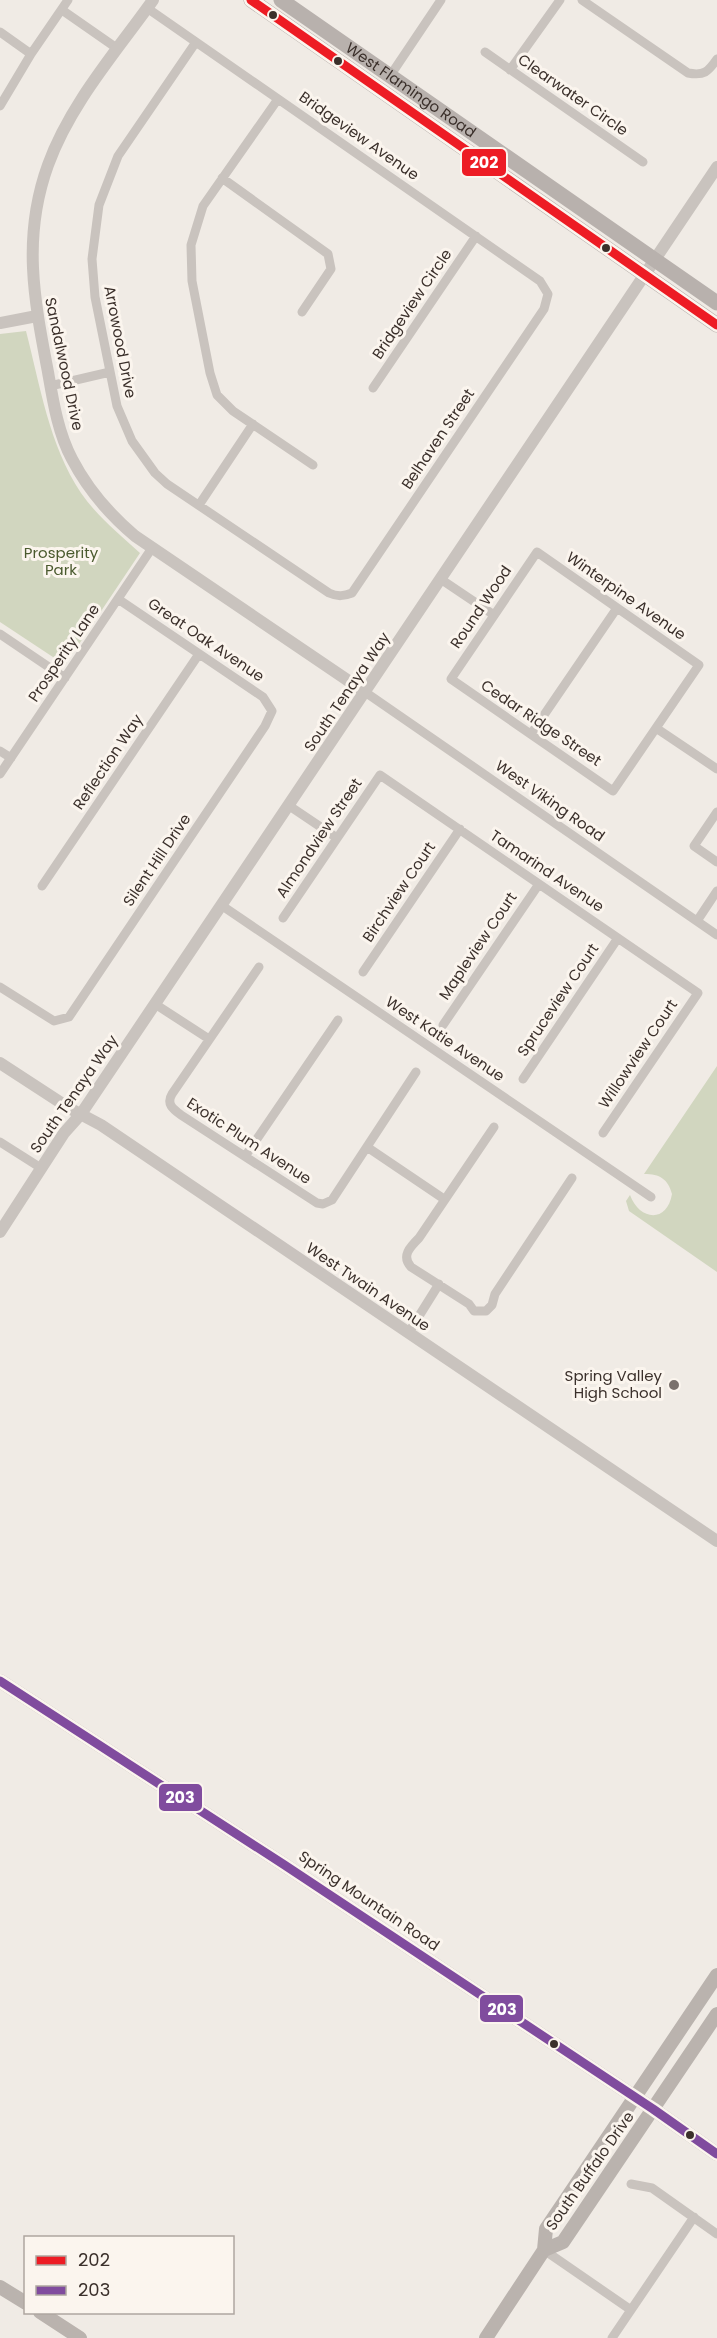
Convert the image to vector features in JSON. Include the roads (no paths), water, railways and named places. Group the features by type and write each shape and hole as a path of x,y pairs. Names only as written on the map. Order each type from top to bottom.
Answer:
{"main road":[{"name":"West Flamingo Road","path":"251,0 717,325"},
{"name":"West Flamingo Road","path":"281,0 717,303"},
{"path":"309,40 331,46 376,77 390,76"},
{"name":"Spring Mountain Road","path":"0,1681 274,1858 653,2109 717,2154"},
{"name":"South Buffalo Drive","path":"486,2338 544,2250 546,2229 717,1976"},
{"name":"South Buffalo Drive","path":"544,2250 563,2242 717,2014"},
{"path":"0,2287 24,2302"},
{"path":"42,2314 80,2338"}],"street":[{"path":"0,106 68,0"},
{"path":"390,76 441,0"},
{"path":"510,70 560,0"},
{"path":"582,0 688,74 701,75 708,72 717,59"},
{"name":"Bridgeview Avenue","path":"150,4 196,42 540,281 548,294"},
{"name":"Sandalwood Drive","path":"150,4 63,130 48,165 37,201 32,239 32,277 37,316 58,423 71,458 88,487 108,512 152,548 365,692"},
{"path":"62,10 118,49"},
{"path":"0,32 32,54"},
{"name":"Arrowood Drive","path":"196,42 118,156 99,205 92,259 95,297 117,406 132,441 155,473 167,484 329,593 345,596"},
{"name":"Clearwater Circle","path":"485,52 643,162"},
{"path":"278,99 203,206 191,245 192,281 210,373 217,395 233,411 313,465"},
{"name":"South Tenaya Way","path":"0,1232 64,1133 81,1114 442,580 717,167"},
{"path":"222,178 322,248 331,261 331,269 302,312"},
{"name":"Bridgeview Circle","path":"373,388 476,236"},
{"name":"Belhaven Street","path":"345,596 352,593 544,309 548,294"},
{"path":"0,323 37,316"},
{"path":"50,386 110,372"},
{"path":"199,505 252,424"},
{"name":"Prosperity Lane","path":"0,774 152,548"},
{"name":"Winterpine Avenue","path":"537,552 699,664 656,728"},
{"name":"Round Wood","path":"451,679 537,552"},
{"path":"442,580 494,615"},
{"name":"Great Oak Avenue","path":"118,599 263,697 272,711"},
{"path":"531,734 617,608"},
{"path":"0,634 65,678"},
{"name":"Reflection Way","path":"42,886 199,654"},
{"name":"Cedar Ridge Street","path":"451,679 613,791 656,728"},
{"name":"West Viking Road","path":"365,692 717,935"},
{"name":"Silent Hill Drive","path":"0,987 47,1018 54,1021 69,1017 265,726 272,711"},
{"path":"656,728 717,769"},
{"path":"0,751 11,758"},
{"name":"Tamarind Avenue","path":"380,775 698,993"},
{"name":"Almondview Street","path":"283,918 380,775"},
{"path":"288,805 337,838"},
{"path":"717,812 694,846 717,862"},
{"name":"Birchview Court","path":"363,972 460,829"},
{"name":"Mapleview Court","path":"443,1024 539,884"},
{"path":"697,921 717,891"},
{"name":"West Katie Avenue","path":"221,905 651,1197"},
{"name":"Spruceview Court","path":"523,1079 618,938"},
{"path":"155,1004 209,1040 259,967"},
{"name":"Willowview Court","path":"603,1133 698,993"},
{"path":"246,1155 338,1020"},
{"name":"Exotic Plum Avenue","path":"209,1040 169,1099 172,1108 317,1203 323,1204 332,1200 367,1147"},
{"name":"West Twain Avenue","path":"0,1062 101,1125 717,1541"},
{"path":"416,1072 367,1147 444,1200"},
{"path":"494,1127 408,1249 407,1263 469,1304 474,1311 481,1312 489,1308 495,1294 572,1178"},
{"path":"0,1142 41,1168"},
{"path":"409,1332 439,1284"},
{"path":"631,2184 652,2188 717,2234"},
{"path":"612,2338 694,2217"},
{"path":"544,2250 631,2310"}],"place":[{"name":"Spring Valley High School","path":"674,1385"}],"park label":[{"name":"Prosperity Park","path":"61,562"}]}
